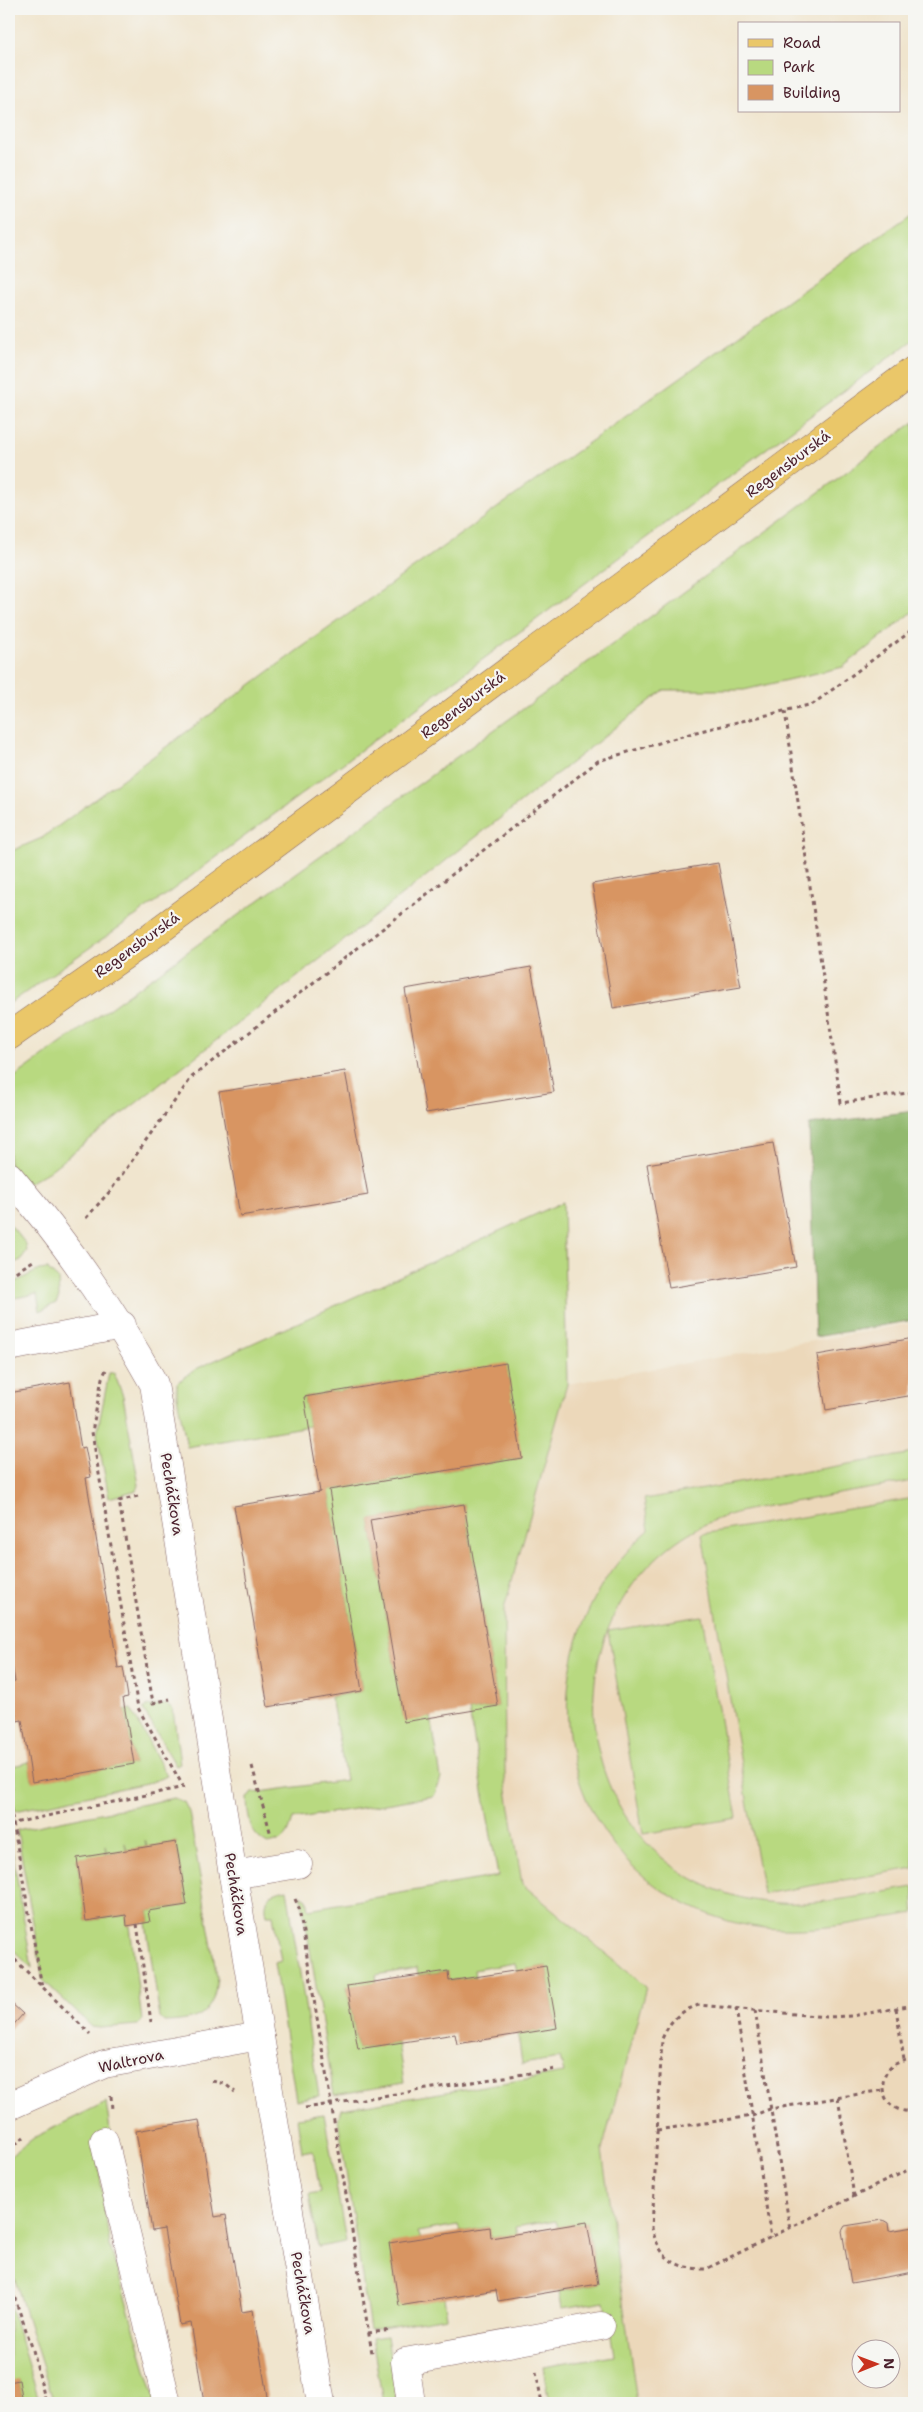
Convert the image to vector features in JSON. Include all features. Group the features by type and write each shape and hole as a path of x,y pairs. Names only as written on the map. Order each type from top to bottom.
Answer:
{"main road":[{"name":"Regensburská","path":"9,1036 150,937 914,370"}],"street":[{"name":"Pecháčkova","path":"14,1182 63,1243 122,1325 154,1384 321,2403"},
{"path":"9,1347 122,1325"},
{"path":"233,1875 289,1866"},
{"name":"Waltrova","path":"9,2106 104,2064 260,2036"},
{"path":"104,2141 166,2403"},
{"path":"411,2403 405,2362 601,2326"}],"path":[{"path":"9,1276 63,1243 110,1190 192,1077 598,761 696,732 813,704 914,629"},
{"path":"785,711 842,1102 914,1092"},
{"path":"112,1362 102,1378 92,1432 138,1708 188,1794"},
{"path":"141,1495 119,1501 152,1702 171,1699"},
{"path":"184,1787 188,1779"},
{"path":"11,1824 218,1779"},
{"path":"259,1791 289,1866 299,1908 373,2360"},
{"path":"9,1800 11,1824 42,1988"},
{"path":"137,1924 156,2055"},
{"path":"9,1954 95,2040 104,2064"},
{"path":"914,2005 834,2017 699,2005 687,2009 676,2016 667,2026 662,2039 652,2228 655,2242 664,2254 676,2264 690,2269 706,2269 914,2167"},
{"path":"736,2008 771,2238"},
{"path":"896,2008 904,2060"},
{"path":"755,2010 790,2229"},
{"path":"914,2060 904,2060 895,2064 887,2070 883,2080 886,2100 893,2107 903,2112 914,2112 914,2120"},
{"path":"273,2114 556,2069"},
{"path":"208,2080 225,2084 237,2093"},
{"path":"657,2130 752,2116 770,2109 883,2090"},
{"path":"838,2098 854,2196"},
{"path":"9,2150 27,2134"},
{"path":"9,2282 33,2350 46,2403"}],"shaded area":[{"path":"914,1323 914,2403 637,2403 602,2150 646,1987 522,1884 505,1777 504,1609 567,1384"}],"green space":[{"path":"914,211 914,339 167,894 9,1004 9,852 42,838 298,650"},
{"path":"914,422 914,611 843,667 744,690 664,690 48,1172 9,1194 9,1081 646,620"},
{"path":"914,1111 914,1320 815,1337 809,1125"},
{"path":"563,1202 567,1384 504,1609 505,1777 522,1884 646,1987 602,2150 637,2403 549,2403 543,2367 614,2355 605,2301 562,2308 559,2291 598,2284 587,2222 558,2227 556,2220 515,2227 517,2234 491,2238 489,2227 460,2232 458,2225 417,2232 444,2298 447,2317 370,2330 338,2119 341,2109 564,2073 560,2058 522,2064 518,2034 557,2028 546,1966 517,1971 515,1963 474,1970 475,1977 449,1981 447,1971 418,1975 417,1968 376,1975 377,1982 347,1987 358,2049 398,2043 404,2083 334,2095 301,1895 307,1899 309,1909 498,1876 469,1711 498,1706 464,1504 370,1520 404,1721 431,1717 441,1778 434,1796 293,1819 283,1839 268,1844 257,1836 253,1830 248,1812 247,1798 253,1793 346,1780 331,1697 362,1691 329,1490 521,1458 506,1364 304,1397 309,1426 187,1447 177,1396 177,1383 196,1369"},
{"path":"9,1223 26,1244 27,1252 21,1260 9,1265"},
{"path":"47,1269 58,1279 59,1297 56,1303 40,1311 37,1294 9,1299 9,1285 39,1270"},
{"path":"109,1373 114,1373 123,1396 139,1485 137,1490 109,1498 97,1434"},
{"path":"914,1453 914,1481 763,1507 722,1517 696,1529 648,1567 615,1614 597,1667 594,1723 606,1777 632,1826 673,1866 728,1894 774,1903 821,1902 914,1887 914,1913 840,1925 791,1929 766,1928 716,1917 660,1888 616,1848 586,1799 570,1745 568,1687 581,1630 607,1577 649,1530 644,1499"},
{"path":"914,1498 914,1868 763,1894 702,1534"},
{"path":"702,1616 737,1818 643,1834 608,1631"},
{"path":"167,1704 173,1709 180,1764 176,1766 143,1709 148,1706"},
{"path":"131,1709 167,1776 151,1782 15,1811 11,1788 16,1787 13,1766 29,1762 32,1781 134,1764 125,1710"},
{"path":"174,1798 184,1802 189,1812 217,1977 212,2000 208,2008 202,2013 187,2020 164,2022 160,2018 146,1923 150,1922 148,1911 187,1905 176,1842 147,1847 145,1840 146,1847 127,1850 125,1843 126,1850 107,1853 105,1846 106,1854 77,1859 86,1921 126,1915 127,1926 130,1926 142,2021 138,2025 92,2027 43,1980 17,1830"},
{"path":"9,1831 32,1968 9,1946"},
{"path":"287,1889 319,2096 296,2100 274,1963 281,1961 273,1915 267,1915 266,1909 267,1900 272,1894"},
{"path":"106,2102 111,2137 95,2142 110,2246 156,2403 54,2403 9,2261 9,2157 35,2137"},
{"path":"324,2114 346,2242 318,2247 309,2194 320,2192 313,2150 302,2152 297,2118"},
{"path":"9,2303 40,2403 23,2403 19,2381 9,2382"},
{"path":"387,2336 397,2403 383,2403 372,2338"}],"building":[{"path":"718,863 741,987 613,1008 592,884"},
{"path":"531,967 554,1092 426,1113 405,989"},
{"path":"345,1071 368,1195 240,1216 219,1092"},
{"path":"773,1143 796,1267 669,1288 647,1164"},
{"path":"914,1338 914,1395 826,1410 817,1355"},
{"path":"506,1363 522,1458 329,1490 362,1691 268,1707 234,1506 320,1492 304,1397"},
{"path":"70,1382 81,1448 85,1447 91,1477 86,1478 118,1668 123,1667 128,1697 123,1698 134,1764 32,1782 22,1720 17,1721 10,1683 15,1682 9,1646 9,1393"},
{"path":"464,1504 498,1706 404,1722 370,1520"},
{"path":"176,1842 187,1905 148,1911 150,1922 127,1926 126,1915 86,1921 77,1858"},
{"path":"546,1966 557,2028 457,2044 455,2034 358,2049 347,1986 448,1971 449,1981"},
{"path":"9,2001 23,2014 9,2030"},
{"path":"199,2120 215,2217 226,2215 242,2312 253,2310 268,2403 204,2403 191,2323 180,2325 164,2229 152,2231 136,2131"},
{"path":"883,2220 888,2223 889,2231 914,2227 914,2272 851,2283 842,2231 845,2226"},
{"path":"587,2222 598,2284 498,2301 496,2290 399,2306 389,2243 490,2227 491,2238"},
{"path":"19,2380 23,2403 9,2403 9,2382"}]}
